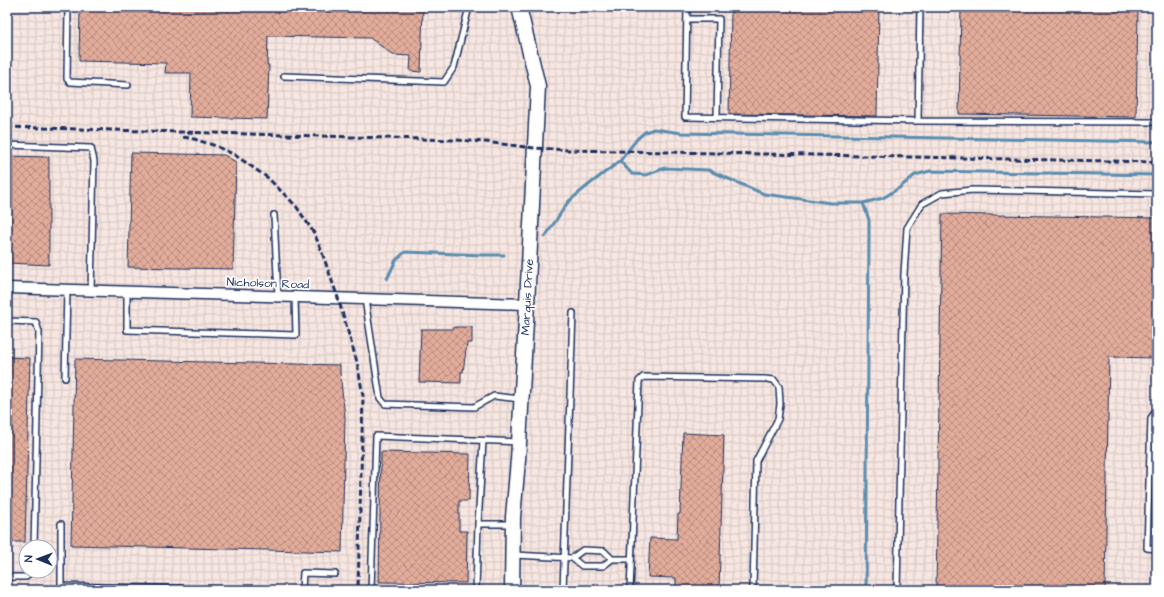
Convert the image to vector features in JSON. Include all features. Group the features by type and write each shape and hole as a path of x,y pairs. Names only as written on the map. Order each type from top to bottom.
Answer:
{"street":[{"name":"Marquis Drive","path":"512,590 513,524 522,399 538,86 519,7"},
{"name":"Nicholson Road","path":"7,288 527,304"}],"lane":[{"path":"68,7 67,79 70,82 128,85"},
{"path":"284,76 444,82 454,67 468,11 471,7"},
{"path":"687,7 685,117 918,121 1157,122"},
{"path":"918,121 920,7"},
{"path":"687,19 719,19 717,117"},
{"path":"7,145 91,148 94,161 91,291"},
{"path":"897,590 904,274 907,228 922,204 942,193 973,190 1157,194"},
{"path":"274,215 278,296"},
{"path":"65,378 67,290"},
{"path":"127,292 127,330 296,335 295,297"},
{"path":"365,299 380,398 384,404 474,407 494,396 522,399"},
{"path":"563,590 573,314"},
{"path":"7,321 36,322 39,332 34,539"},
{"path":"630,590 639,381 643,378 765,379 774,380 779,387 780,404 778,420 756,462 753,590"},
{"path":"1157,410 1151,418 1147,548 1157,548"},
{"path":"390,590 371,590 376,436 519,442"},
{"path":"476,590 483,440"},
{"path":"61,524 61,588 243,590"},
{"path":"478,524 513,524"},
{"path":"513,554 572,558 583,550 604,551 612,559"},
{"path":"572,558 582,566 603,566 612,559 631,559"},
{"path":"302,590 304,573 335,574"},
{"path":"7,577 18,577"}],"shaded area":[{"path":"7,7 1157,7 1157,590 7,590"}],"building":[{"path":"80,7 423,7 421,72 410,71 411,56 393,55 370,38 268,36 267,65 269,65 267,119 190,117 191,73 165,73 166,63 79,61"},
{"path":"734,7 879,7 877,116 729,114 731,10"},
{"path":"961,7 1133,7 1138,10 1136,117 959,114"},
{"path":"131,153 224,155 236,162 233,269 128,267"},
{"path":"7,156 49,157 49,265 7,263"},
{"path":"942,214 1157,218 1157,358 1109,357 1105,590 936,590"},
{"path":"454,327 472,327 472,343 467,343 463,372 461,372 461,383 419,382 421,329 453,329"},
{"path":"7,357 30,358 25,539 18,539 18,542 7,542"},
{"path":"75,359 340,365 345,417 342,552 71,545"},
{"path":"683,433 724,435 719,590 676,590 676,578 648,577 650,538 677,539 678,514 680,514"},
{"path":"381,452 470,454 469,501 459,501 459,531 467,531 466,583 379,582"}],"waterway":[{"path":"545,237 568,202 620,161 637,139 645,132 654,129 681,133 1157,142"},
{"path":"620,161 632,174 646,175 665,168 708,170 764,194 831,203 863,203 883,198 899,188 915,175 930,171 1157,175"},
{"path":"863,203 869,220 866,590"},
{"path":"387,279 396,260 405,252 504,255"}],"railway":[{"path":"7,127 457,140 569,150 1157,162"},
{"path":"183,137 216,146 235,155 268,178 296,206 314,233 320,247 338,298 357,362 363,396 358,590"}]}
